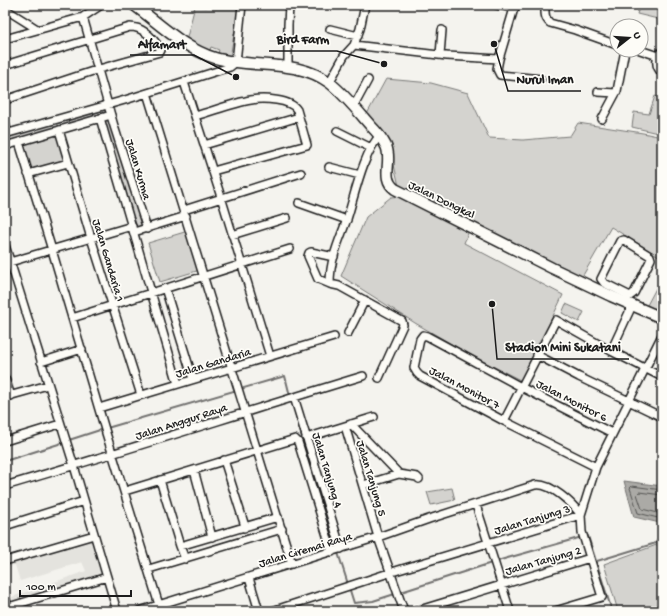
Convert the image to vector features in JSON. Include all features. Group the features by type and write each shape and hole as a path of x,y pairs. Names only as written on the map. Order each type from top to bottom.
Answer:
{"street":[{"path":"5,39 83,17 101,5"},
{"name":"Jalan Dongkal","path":"134,5 192,48 216,58 236,62 288,67 306,71 329,83 354,106 380,136 388,151 388,180 395,189 404,195 612,292 662,318"},
{"path":"5,124 7,134 228,68 236,62 242,5"},
{"path":"288,67 289,5"},
{"path":"329,83 344,56 354,45 358,36 365,5"},
{"path":"497,5 515,6 499,59 497,69 500,75 542,79"},
{"path":"545,5 545,16 550,23 609,42"},
{"path":"5,9 37,29"},
{"name":"Jalan Kurma","path":"83,17 111,115 147,229"},
{"path":"5,65 130,27 136,27 148,34 160,49 160,52 99,69 5,100"},
{"path":"330,29 358,36"},
{"path":"440,55 442,30"},
{"path":"354,45 440,55 499,59"},
{"path":"649,51 660,53 657,68 662,73"},
{"path":"602,119 616,93 623,58"},
{"path":"354,106 368,80"},
{"path":"184,82 270,356"},
{"path":"598,92 616,93"},
{"path":"147,93 233,367 292,564"},
{"path":"195,116 252,100 269,100 293,105 297,108 307,145 213,171"},
{"path":"5,146 111,115"},
{"path":"204,145 299,117"},
{"name":"Jalan Kurma","path":"100,118 178,384"},
{"name":"Jalan Gandaria 1","path":"59,130 140,395"},
{"path":"337,132 371,148"},
{"path":"330,284 334,256 347,220 360,176 375,140 380,136"},
{"path":"19,142 82,349 112,454 159,605"},
{"path":"28,174 68,163"},
{"path":"329,167 360,176"},
{"path":"9,267 52,250 91,238 133,229 147,229 221,197 301,173"},
{"path":"299,203 347,220"},
{"path":"232,235 287,218"},
{"path":"624,240 650,256 650,262 632,296 612,292 601,279 620,242 624,240"},
{"path":"5,245 9,267 74,466 117,611"},
{"path":"72,318 290,249"},
{"path":"334,256 309,252 308,256 318,279 339,286 402,321 403,323 379,378"},
{"path":"165,288 193,379"},
{"path":"348,333 365,300"},
{"path":"611,351 631,308"},
{"path":"504,421 556,320 611,351 662,377"},
{"name":"Jalan Monitor 7","path":"521,387 427,336 423,335 420,339 414,368 417,373 504,421 596,467"},
{"path":"555,611 602,597 583,535 581,515 596,467 662,335"},
{"name":"Jalan Gandaria","path":"99,408 334,336"},
{"path":"41,362 82,349"},
{"path":"537,355 579,377 662,416"},
{"name":"Jalan Anggur Raya","path":"5,486 364,376"},
{"path":"5,378 8,396 48,386"},
{"name":"Jalan Monitor 6","path":"521,387 612,433"},
{"name":"Jalan Tanjung 4","path":"291,398 306,438 336,551"},
{"path":"306,438 374,417"},
{"path":"5,441 60,424"},
{"path":"348,425 399,474"},
{"name":"Jalan Tanjung 5","path":"348,425 378,537 392,572 404,611"},
{"path":"124,491 295,439 298,442 336,551"},
{"path":"224,460 244,525"},
{"path":"194,470 212,537"},
{"path":"363,485 399,474 417,477 419,480"},
{"path":"160,480 185,559"},
{"path":"510,611 476,505 539,484 564,497 581,515"},
{"path":"5,526 84,502"},
{"name":"Jalan Ciremai Raya","path":"139,611 336,551 429,519 476,505"},
{"name":"Jalan Tanjung 3","path":"272,611 392,572 581,515"},
{"path":"180,546 212,537 244,525 278,517"},
{"path":"149,569 282,529"},
{"path":"5,561 94,534"},
{"name":"Jalan Tanjung 2","path":"416,611 590,558"},
{"path":"5,597 7,607 107,578"},
{"path":"249,578 259,611"}],"shaded area":[{"path":"206,5 239,5 230,58 217,56 219,50 211,47 209,52 186,41 195,6 206,7"},
{"path":"640,5 662,8 662,20 637,14"},
{"path":"386,79 431,83 468,93 489,138 523,140 570,136 578,123 662,137 662,258 611,227 582,277 399,186 389,144 367,114"},
{"path":"655,96 662,99 662,134 632,127 634,112 649,114"},
{"path":"109,104 147,229 134,232 100,118 5,146 5,134"},
{"path":"56,132 65,161 31,172 23,143"},
{"path":"401,196 456,225 468,233 464,243 563,295 522,381 469,354 415,323 341,276 366,217 391,197"},
{"path":"188,231 200,270 160,282 148,243"},
{"path":"662,277 662,314 646,307"},
{"path":"566,304 584,312 579,322 562,313"},
{"path":"452,488 455,500 431,505 427,492"},
{"path":"91,538 103,576 10,601 5,586 5,575 12,597 86,571 82,562 20,581 15,565 5,567 5,565"},
{"path":"662,543 662,611 618,611 604,564"}],"water":[{"path":"624,481 662,486 662,519 660,523 634,517"}],"waterway":[{"path":"107,428 285,376 290,396"},
{"path":"295,412 306,452 354,603 373,601 504,559 582,537"},
{"path":"69,440 103,429"},
{"path":"5,461 65,442"},
{"path":"597,561 656,543 662,529"},
{"path":"586,536 588,536 612,611"}],"place":[{"name":"Nurul Iman","path":"494,44"},
{"name":"Bird Farm","path":"384,64"},
{"name":"Alfamart","path":"236,77"},
{"name":"Stadion Mini Sukatani","path":"492,304"}]}
